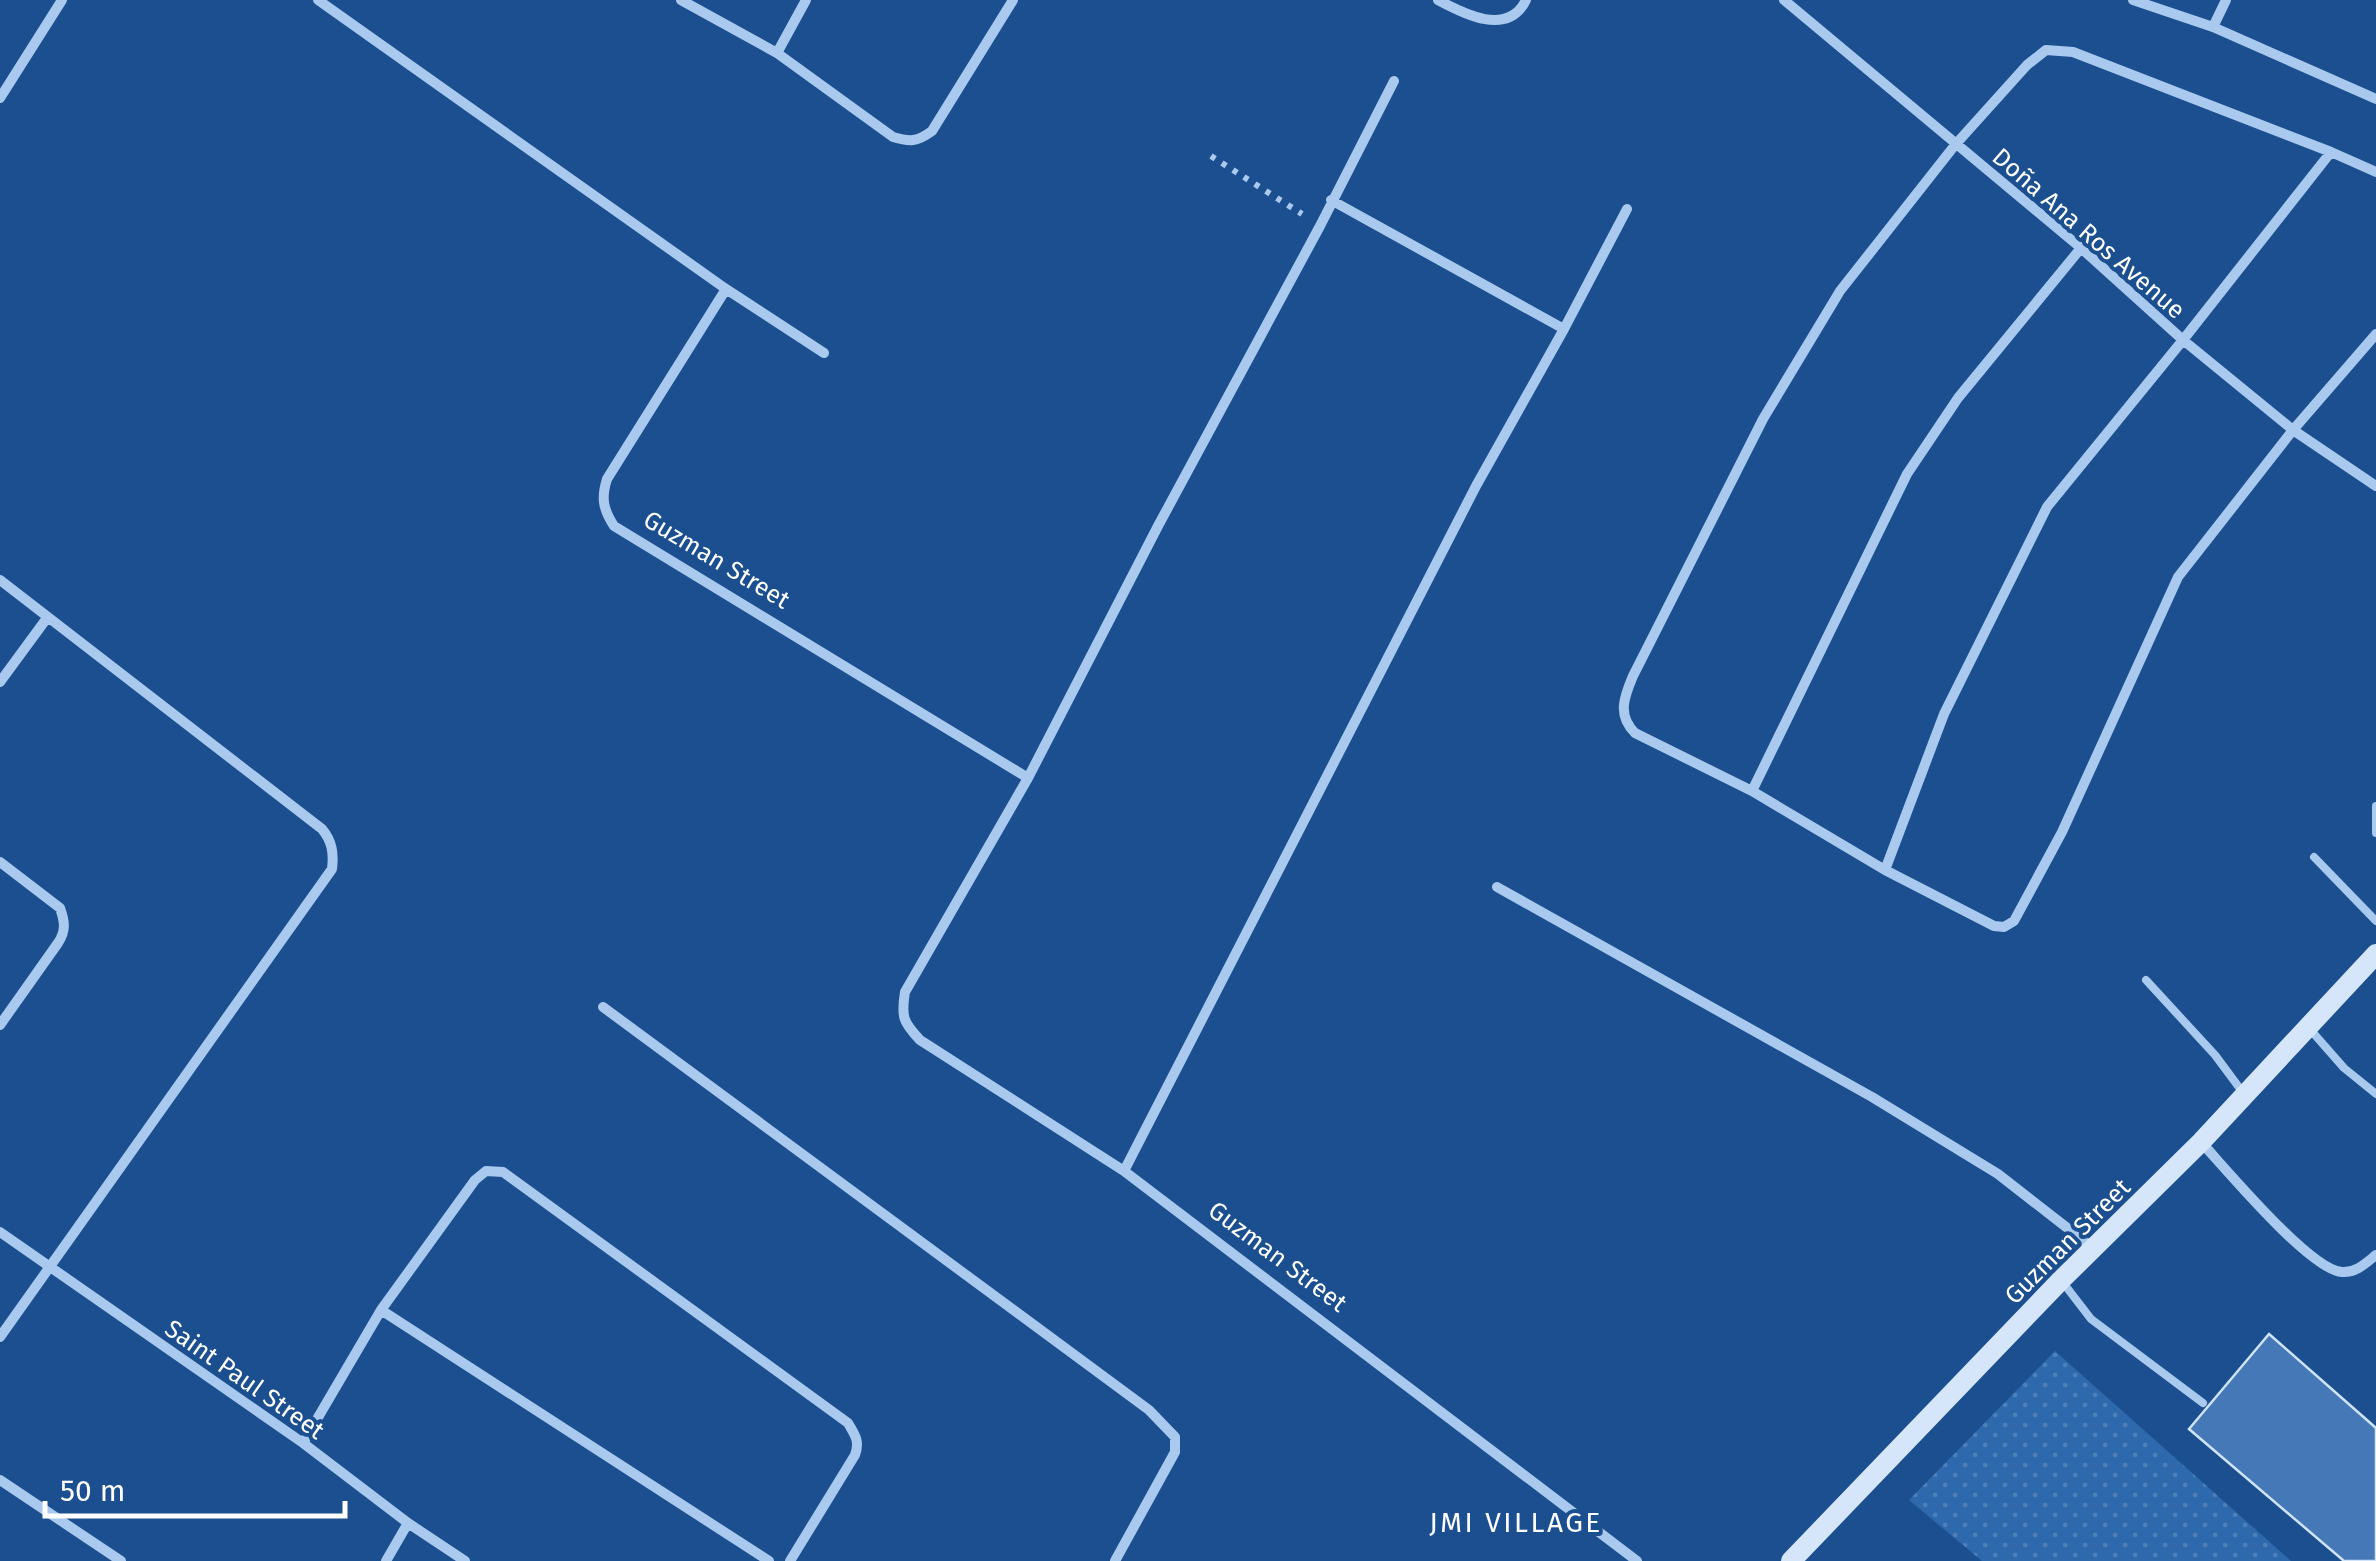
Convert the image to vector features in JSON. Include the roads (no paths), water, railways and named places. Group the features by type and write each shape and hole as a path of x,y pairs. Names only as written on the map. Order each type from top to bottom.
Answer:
{"main road":[{"name":"Guzman Street","path":"1791,1561 2061,1280 2201,1142 2376,954"}],"street":[{"path":"0,98 62,0"},
{"path":"318,0 726,289 824,353"},
{"path":"681,0 778,52 893,136 914,142 932,131 1013,0"},
{"path":"778,52 806,0"},
{"path":"1438,0 1463,14 1494,21 1509,18 1526,0"},
{"name":"Doña Ana Ros Avenue","path":"1784,0 2081,248 2183,340 2293,430 2376,486"},
{"path":"2134,0 2213,27 2376,99"},
{"path":"2213,27 2226,0"},
{"path":"2376,172 2073,52 2046,50 1956,145 1830,307 1763,419 1623,698 1628,726 1752,791 1885,870 1994,926 2014,922 2062,832 2178,577 2293,430 2376,334"},
{"path":"1028,778 1394,80"},
{"path":"1885,870 1944,714 2046,507 2331,152"},
{"path":"1331,200 1564,329"},
{"path":"1124,1171 1476,486 1627,209"},
{"path":"1752,791 1907,474 1958,398 2081,248"},
{"name":"Guzman Street","path":"726,289 607,479 602,497 614,526 1028,778 905,992 905,1024 920,1040 1124,1171 1637,1561"},
{"path":"0,580 322,829 334,856 332,868 0,1337"},
{"path":"0,682 47,618"},
{"path":"0,862 60,908 65,930 0,1026"},
{"path":"1497,887 1872,1097 1998,1174 2093,1248"},
{"path":"603,1007 1149,1410 1175,1437 1175,1452 1115,1561"},
{"path":"2201,1142 2298,1246 2328,1268 2351,1272 2376,1256"},
{"path":"304,1442 381,1310 475,1180 486,1171 502,1172 848,1423 857,1438 855,1455 790,1561"},
{"name":"Saint Paul Street","path":"0,1232 304,1442 408,1523 466,1561"},
{"path":"381,1310 770,1561"},
{"path":"0,1480 121,1561"},
{"path":"386,1561 408,1523"}],"lane":[{"path":"2376,806 2376,833"},
{"path":"2314,857 2376,921"},
{"path":"2146,980 2245,1095"},
{"path":"2308,1027 2344,1068 2376,1094"},
{"path":"2061,1280 2091,1318 2203,1403"}],"district":[{"name":"JMI VILLAGE","path":"1516,1522"}]}
